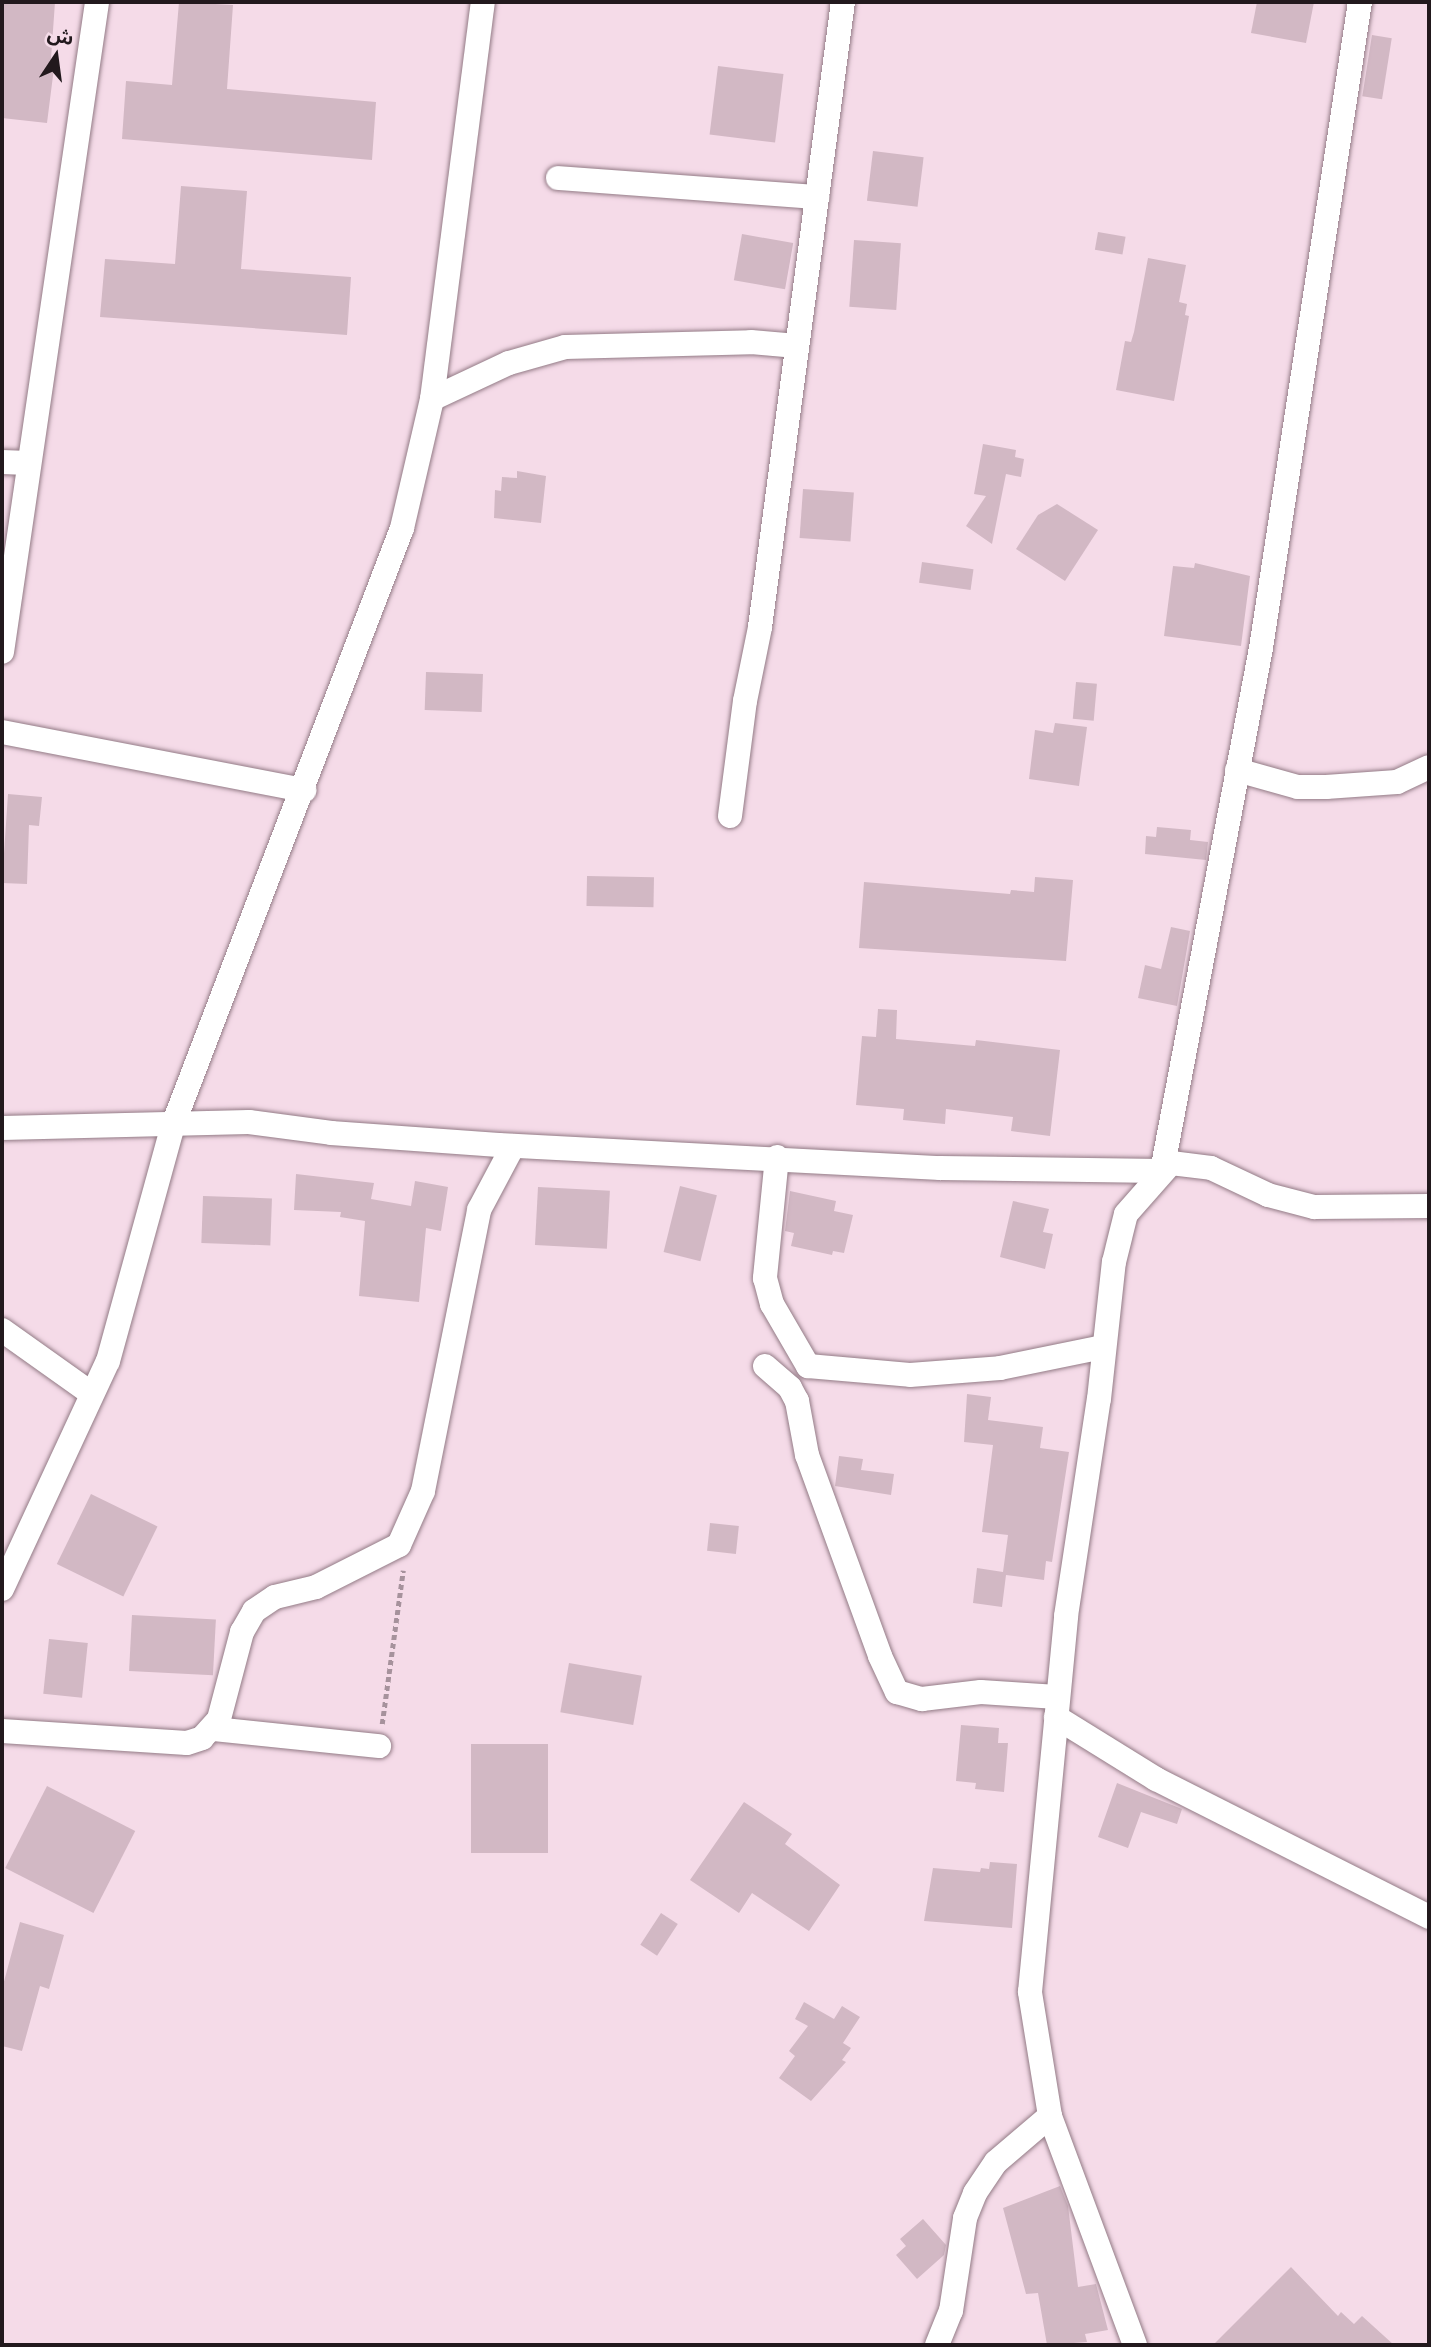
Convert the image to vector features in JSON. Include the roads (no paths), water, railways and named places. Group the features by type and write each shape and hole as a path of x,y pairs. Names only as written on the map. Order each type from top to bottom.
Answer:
{"street":[{"path":"2,652 97,2"},
{"path":"2,1589 108,1361 173,1125 304,790 402,528 432,399 483,2"},
{"path":"730,816 745,701 761,628 843,2"},
{"path":"1162,1171 1261,648 1360,2"},
{"path":"558,177 817,197"},
{"path":"432,399 509,363 565,347 751,342 797,346"},
{"path":"2,462 28,463"},
{"path":"2,732 304,790"},
{"path":"1237,769 1298,787 1326,787 1397,782 1429,767"},
{"path":"2,1128 249,1122 331,1133 513,1146 1084,1174 1162,1171"},
{"path":"214,1729 242,1632 254,1611 275,1597 316,1587 399,1545 423,1491 476,1220 513,1146"},
{"path":"777,1157 765,1278 772,1304 808,1366 910,1375 1000,1368 1102,1347"},
{"path":"1135,2345 1050,2116 1030,1992 1056,1707 1114,1262 1126,1214 1162,1171 1171,1164 1190,1163 1268,1195 1314,1207 1429,1206"},
{"path":"2,1330 92,1394"},
{"path":"765,1366 790,1388 797,1401 807,1455 880,1656 897,1692 922,1699 981,1692 1056,1707 1156,1779 1429,1917"},
{"path":"2,1731 187,1744 214,1729 379,1746"},
{"path":"937,2345 951,2311 965,2218 975,2193 996,2162 1050,2116"}]}
